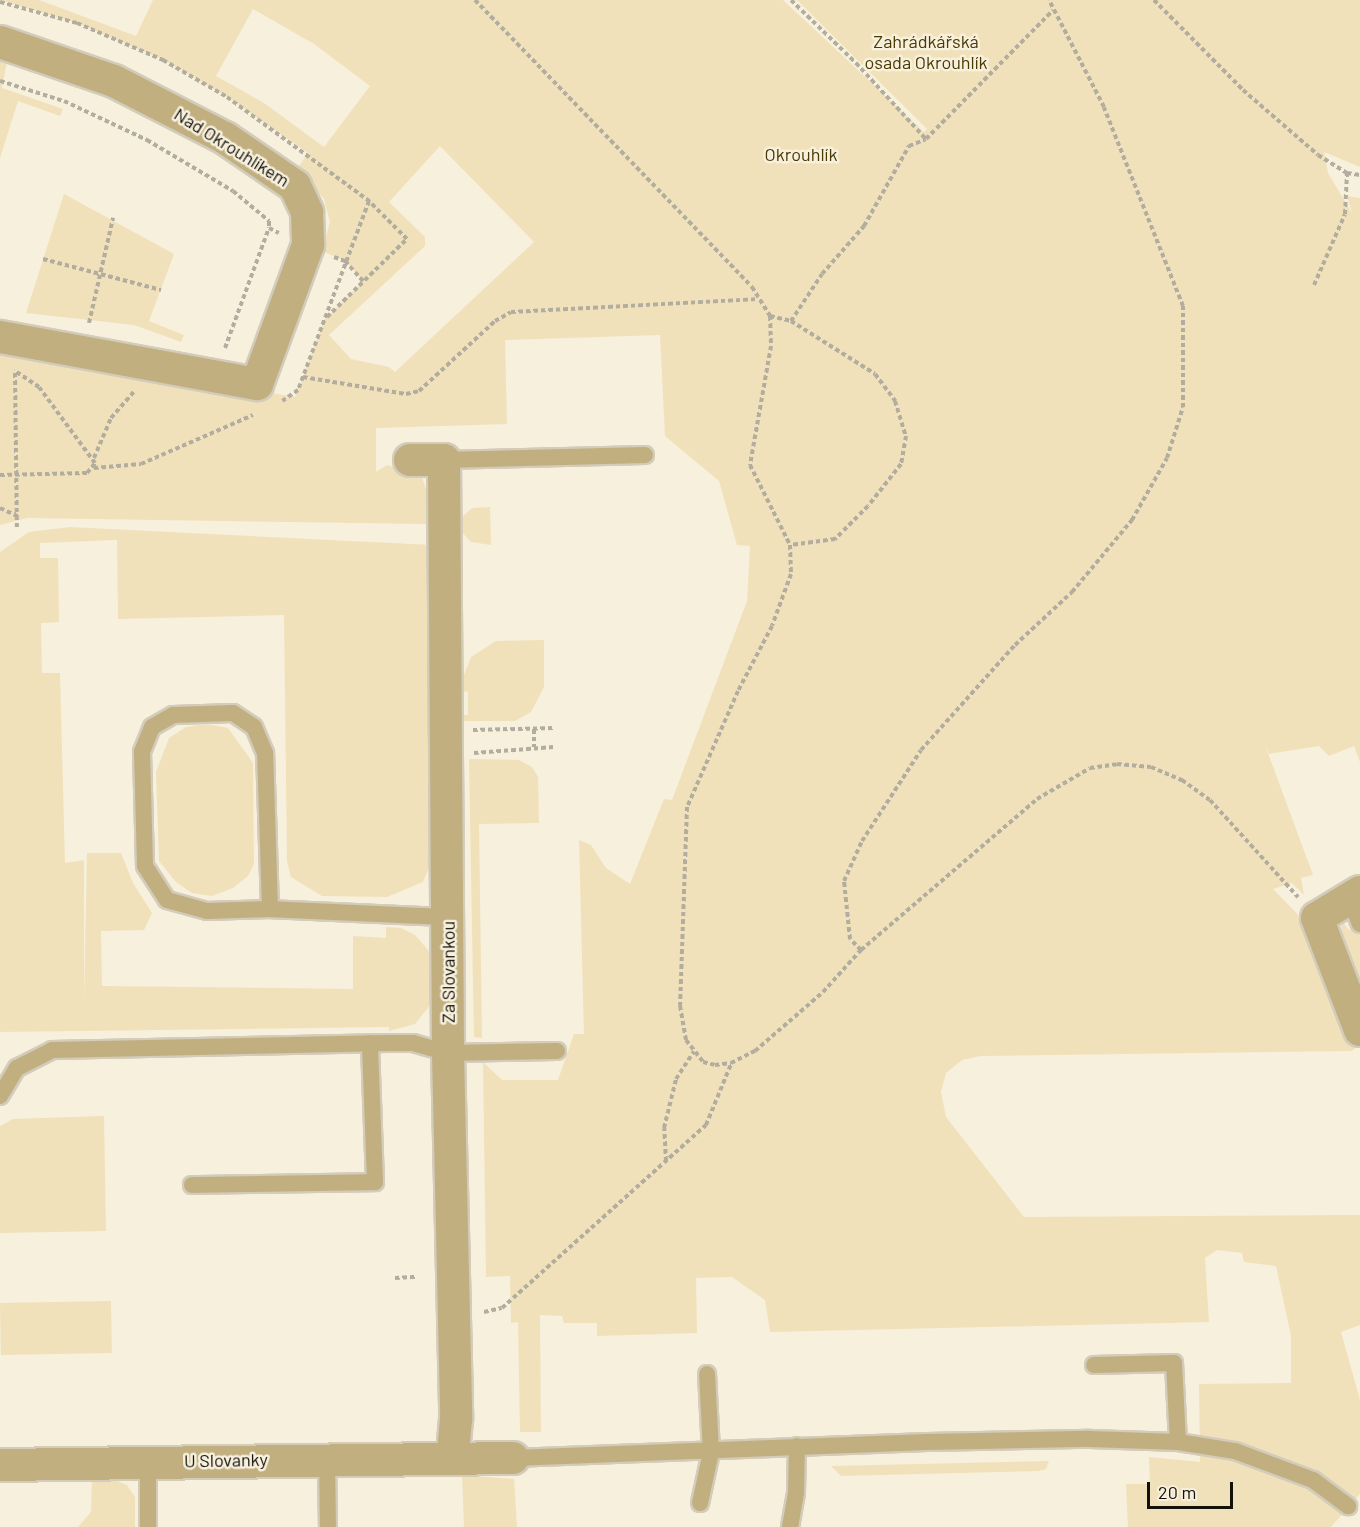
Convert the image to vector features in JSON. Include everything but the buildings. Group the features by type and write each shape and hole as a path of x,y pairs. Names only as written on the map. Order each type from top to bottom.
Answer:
{"street":[{"name":"Nad Okrouhlíkem","path":"0,42 114,81 155,99 225,138 295,186 307,212 308,245 257,384 230,368 161,367 0,337"},
{"path":"410,460 444,459"},
{"name":"Za Slovankou","path":"444,459 448,1053 456,1419 453,1457"},
{"path":"1356,904 1317,918 1360,1030"},
{"path":"453,1457 513,1458"},
{"name":"U Slovanky","path":"0,1465 453,1457"}],"lane":[{"path":"444,459 645,455"},
{"path":"270,909 265,753 255,727 233,714 173,715 152,727 142,752 145,866 166,900 207,911 270,909 447,917"},
{"path":"192,1185 375,1182 370,1043"},
{"path":"0,1096 17,1068 52,1050 413,1043 448,1053 557,1051"},
{"path":"1094,1365 1174,1363 1178,1442"},
{"path":"700,1503 711,1452 707,1374"},
{"path":"513,1458 711,1452 797,1446 1090,1438 1178,1442 1235,1450 1313,1479 1348,1506"},
{"path":"790,1527 796,1493 797,1446"},
{"path":"327,1458 328,1527"},
{"path":"148,1462 148,1527"}],"path":[{"path":"475,0 752,287 770,316 771,346 750,465 789,545 791,574 772,627 738,691 687,807 680,1006 686,1040 704,1062 715,1065 731,1063 754,1051 823,992 861,950 1037,799 1090,768 1117,764 1152,767 1182,780 1210,800 1317,918"},
{"path":"791,0 926,139"},
{"path":"861,950 849,939 844,882 862,841 921,750 1015,645 1072,592 1132,520 1167,458 1183,407 1183,306 1104,107 1049,0"},
{"path":"1154,0 1243,90 1318,155 1347,173 1360,176"},
{"path":"791,321 822,274 864,226 909,146 926,139 1053,10"},
{"path":"0,81 64,101 147,140 233,191 269,221 230,368"},
{"path":"1314,285 1345,214 1347,173"},
{"path":"324,320 407,239 369,201"},
{"path":"87,331 113,218"},
{"path":"269,228 285,235"},
{"path":"330,255 345,261 363,281"},
{"path":"43,259 161,290"},
{"path":"303,377 406,394 419,391 495,321 511,312 758,299"},
{"path":"770,316 791,321 875,374 895,401 906,436 901,464 868,506 835,539 789,545"},
{"path":"12,366 15,373 17,527"},
{"path":"94,468 94,458 122,402 161,367"},
{"path":"15,373 39,387 94,458"},
{"path":"279,403 298,390"},
{"path":"0,476 87,473 94,468 141,464 259,412"},
{"path":"0,508 17,516"},
{"path":"446,730 554,728"},
{"path":"534,729 537,747 554,747"},
{"path":"666,1161 663,1128 676,1079 694,1050"},
{"path":"453,1320 502,1308 706,1125 731,1063"},
{"path":"395,1278 417,1277"}],"green space":[{"path":"0,0 39,0 136,36 153,0 783,0 924,132 927,129 797,0 1360,0 1360,167 1324,152 1328,173 1352,213 1347,196 1360,198 1360,762 1354,746 1329,756 1319,746 1269,754 1265,745 1313,875 1301,878 1304,895 1292,883 1273,889 1308,925 1357,1046 1352,1051 980,1056 962,1060 946,1073 941,1092 946,1117 1024,1217 1360,1215 1360,1325 1341,1332 1360,1400 1360,1494 1331,1527 1128,1527 1126,1484 1150,1484 1149,1457 1200,1462 1199,1384 1291,1383 1291,1336 1276,1266 1244,1262 1242,1253 1217,1250 1205,1258 1209,1322 770,1332 765,1300 732,1277 696,1278 697,1333 597,1336 597,1323 564,1323 562,1316 540,1315 541,1432 520,1432 518,1322 511,1323 510,1276 486,1277 483,1062 502,1080 558,1080 574,1034 584,1034 579,840 591,845 606,868 630,884 664,799 672,800 747,601 750,546 737,545 719,481 665,436 660,335 505,340 507,424 376,428 376,472 387,465 422,477 426,489 426,524 27,518 0,525 0,346 295,397 324,320 363,281 345,261 322,251 330,222 324,199 297,169 308,153 227,97 163,60 77,23","holes":["253,9 314,44 370,86 324,147 264,103 216,76","440,146 534,242 395,372 389,367 351,359 329,335 425,246 425,237 389,202"]},
{"path":"0,59 7,61 2,88 63,109 60,116 18,101 0,158"},
{"path":"64,194 174,254 149,321 184,335 181,342 134,325 26,313"},
{"path":"490,507 491,545 471,542 460,530 461,518 472,508"},
{"path":"70,527 432,545 432,860 423,882 387,897 322,896 291,877 287,861 284,615 118,619 117,540 40,543 40,558 58,558 59,622 41,623 42,673 60,673 65,863 84,860 84,1003 87,853 121,853 133,883 152,913 144,930 101,931 102,986 353,989 353,936 386,938 386,927 401,928 415,935 428,950 433,968 431,1004 415,1024 389,1031 389,1027 0,1032 0,552 29,532"},
{"path":"544,640 544,687 531,712 515,721 461,721 460,715 468,715 468,692 461,691 460,686 471,657 496,641"},
{"path":"206,724 228,728 253,763 254,864 248,876 233,888 212,896 192,893 176,882 159,861 156,772 169,738 186,727"},
{"path":"469,759 519,760 532,767 538,777 539,823 479,824 482,1038 474,1037"},
{"path":"1342,921 1349,930 1360,926 1360,1008 1339,941"},
{"path":"104,1116 106,1231 0,1233 0,1126 13,1119"},
{"path":"111,1301 112,1353 1,1355 0,1303"},
{"path":"1049,1461 1046,1469 1039,1471 841,1476 831,1466"},
{"path":"462,1475 514,1479 517,1527 464,1527"},
{"path":"92,1479 113,1479 127,1485 135,1497 135,1527 78,1527 91,1512"}],"park label":[{"name":"Zahrádkářská osada Okrouhlík","path":"926,52"},
{"name":"Okrouhlík","path":"801,154"}]}
